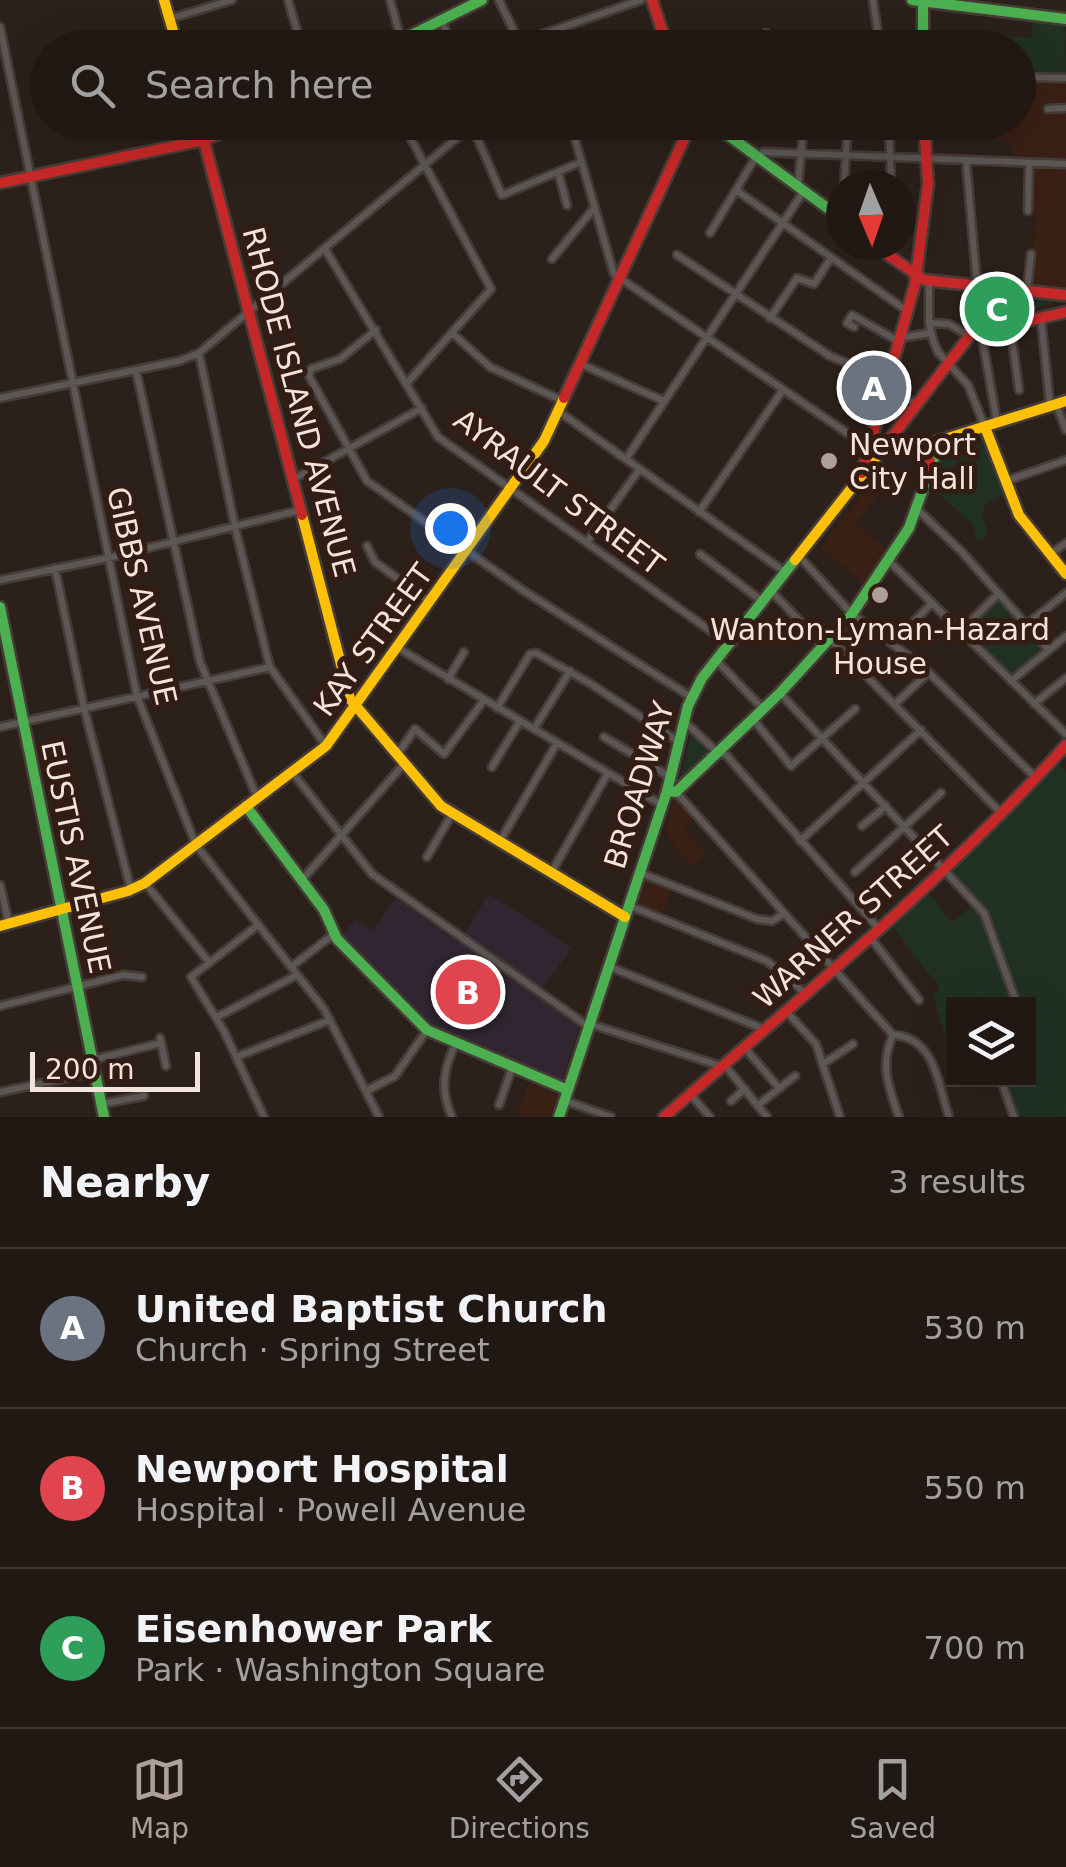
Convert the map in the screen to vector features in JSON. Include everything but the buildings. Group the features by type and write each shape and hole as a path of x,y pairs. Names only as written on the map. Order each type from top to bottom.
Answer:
{"street":[{"path":"164,0 173,30"},
{"path":"170,20 232,0"},
{"path":"288,0 297,30"},
{"path":"390,0 398,30"},
{"path":"499,0 514,30"},
{"path":"561,30 642,0"},
{"path":"652,0 662,30"},
{"path":"873,0 877,30"},
{"path":"420,30 476,1"},
{"path":"921,30 919,1 1066,18"},
{"path":"441,20 446,30"},
{"name":"GIBBS AVENUE","path":"0,28 137,696 196,845 330,1020 379,1117"},
{"path":"1036,77 1066,78"},
{"path":"1048,109 1066,108"},
{"path":"0,184 204,140"},
{"name":"RHODE ISLAND AVENUE","path":"204,140 350,700 441,806 551,872 627,911"},
{"path":"408,383 490,292 491,285 411,140"},
{"path":"0,398 179,361 199,353 456,140"},
{"path":"482,140 502,195 582,162"},
{"path":"575,140 610,267 620,280 869,448"},
{"name":"KAY STREET","path":"4,925 146,883 326,746 544,440 684,140"},
{"path":"735,140 826,207"},
{"path":"626,459 782,224 801,189 803,140"},
{"path":"845,170 847,140"},
{"path":"891,140 892,170"},
{"path":"861,476 915,275 928,184 925,140"},
{"path":"710,233 757,156 771,151 1066,164"},
{"path":"966,160 977,286"},
{"path":"1028,211 1029,162"},
{"path":"558,172 567,205"},
{"path":"736,190 826,255"},
{"path":"552,259 594,208"},
{"name":"AYRAULT STREET","path":"326,249 438,437 729,644"},
{"path":"1027,291 1031,254"},
{"path":"677,255 830,356 888,380"},
{"path":"770,318 797,278 814,284 830,260"},
{"path":"834,260 907,310"},
{"path":"896,260 929,281 1063,294 1065,302 1064,312 975,333 928,322"},
{"path":"929,281 928,322 938,352 968,385 1019,514 1066,574"},
{"path":"854,327 847,323 852,315 899,339 930,333"},
{"path":"1040,316 1066,430"},
{"path":"1009,324 1019,390"},
{"path":"376,330 340,359 311,369 309,376 367,481 466,552 691,697"},
{"path":"452,333 490,367 560,406 639,470 786,573"},
{"path":"975,333 997,422"},
{"name":"BROADWAY","path":"559,1117 662,805 671,791 691,697 716,660 774,593 917,403 975,333"},
{"path":"199,353 235,528 270,667 326,746"},
{"path":"581,364 664,401"},
{"path":"136,370 206,681 258,797"},
{"path":"699,512 782,390"},
{"path":"859,395 917,403"},
{"path":"887,443 912,448 1058,404"},
{"path":"292,480 422,408"},
{"path":"940,441 918,510 852,614 828,644 720,752 671,791 893,1036 910,1038 924,1048 949,1117"},
{"path":"912,448 928,453 932,468"},
{"path":"1006,482 1066,460"},
{"path":"586,542 639,470"},
{"path":"0,580 108,558 300,510"},
{"path":"918,510 1048,649"},
{"path":"1050,554 1066,543"},
{"path":"368,546 375,562 431,602"},
{"path":"700,554 763,602"},
{"path":"799,556 852,614 928,673 1036,778"},
{"path":"888,560 1066,734"},
{"path":"55,568 84,708 131,890"},
{"path":"960,632 998,592"},
{"path":"774,593 895,704 1003,815"},
{"path":"1026,624 1066,593"},
{"path":"893,643 932,604"},
{"name":"EUSTIS AVENUE","path":"0,608 104,1117"},
{"path":"1011,680 1066,636"},
{"path":"398,648 662,805"},
{"path":"448,678 464,652"},
{"path":"497,708 533,652 570,671 679,742"},
{"path":"716,660 763,709"},
{"path":"0,727 270,667"},
{"path":"534,729 570,671"},
{"path":"895,704 928,673"},
{"path":"1034,704 1066,678"},
{"path":"780,693 984,913 1015,997"},
{"path":"302,881 400,760 415,729 444,754 484,700"},
{"path":"753,719 791,766 854,709"},
{"path":"492,767 520,721"},
{"path":"684,721 728,756 800,841 874,933 919,1000"},
{"path":"800,841 921,730"},
{"path":"604,737 671,777"},
{"path":"500,842 557,743"},
{"name":"WARNER STREET","path":"664,1117 946,870 1003,815 1066,744"},
{"path":"292,772 372,874 589,1025 722,1066 767,1117"},
{"path":"551,872 608,774"},
{"path":"855,872 941,793"},
{"path":"246,806 324,910 337,940 427,1030 610,1117"},
{"path":"862,826 886,806"},
{"path":"426,856 452,814"},
{"path":"640,872 758,919 772,921 783,914"},
{"path":"146,883 209,962"},
{"path":"0,885 4,925"},
{"path":"627,911 766,961 806,993"},
{"path":"258,925 191,978 216,1016 264,1117"},
{"path":"292,966 335,934"},
{"path":"608,967 764,1029"},
{"path":"0,1006 123,975 142,977"},
{"path":"216,1016 298,975"},
{"path":"786,1011 816,1044 840,1117"},
{"path":"236,1057 330,1020"},
{"path":"366,1091 395,1076 427,1030"},
{"path":"893,1036 887,1048 885,1075 899,1117"},
{"path":"0,1092 93,1066 160,1041 166,1066"},
{"path":"452,1117 445,1100 444,1077 456,1044"},
{"path":"823,1064 853,1044"},
{"path":"744,1047 779,1088"},
{"path":"499,1105 512,1068"},
{"path":"758,1105 795,1076"},
{"path":"1003,1087 1014,1117"},
{"path":"731,1101 745,1090"},
{"path":"690,1094 710,1117"},
{"path":"101,1104 144,1096"}],"shaded area":[{"path":"1036,80 1066,81 1066,291 1029,287 1036,218 1030,217 1032,163 1012,162 1014,142 995,140 1036,140"},
{"path":"875,477 885,488 855,523 888,551 866,585 821,547"},
{"path":"674,800 695,820 684,830 706,854 692,867 664,832"},
{"path":"647,880 672,888 663,913 638,904"},
{"path":"489,894 572,948 537,996 579,1027 561,1083 430,1026 341,935 355,920 373,930 396,898 458,942"},
{"path":"529,1083 558,1095 550,1117 518,1117"}],"green space":[{"path":"1033,19 1065,27 1066,76 1036,75 1036,30 1032,30"},
{"path":"962,288 1052,297 1054,303 962,326 958,318"},
{"path":"981,432 1004,494 984,506 982,515 988,532 983,541 977,540 973,525 932,487 946,447"},
{"path":"998,597 1042,650 1010,676 963,632"},
{"path":"691,734 712,752 680,783 679,782"},
{"path":"1057,763 1066,772 1066,1117 1017,1117 1007,1087 1036,1087 1036,997 1018,997 986,910 951,871"},
{"path":"927,892 952,922 973,905 982,915 1012,997 946,997 944,1033 933,995 940,988 891,925"}],"traffic: fast":[{"path":"421,30 482,0"},
{"path":"912,0 1066,19"},
{"path":"923,0 923,30"},
{"path":"735,140 826,207"},
{"path":"667,791 676,792 780,693 852,614 909,528 940,441"},
{"path":"559,1117 667,791 688,706 702,678 795,560"},
{"path":"0,607 104,1117"},
{"path":"246,806 324,910 337,939 427,1030 568,1090"}],"traffic: slow":[{"path":"164,0 173,30"},
{"path":"0,926 145,883 326,746 544,441 564,398"},
{"path":"795,560 887,443 902,449 932,443 1066,401"},
{"path":"985,427 1019,515 1066,574"},
{"path":"302,515 350,699 441,806 625,917"}],"traffic: jam":[{"path":"652,0 662,30"},
{"path":"204,140 302,515"},
{"path":"0,183 204,140"},
{"path":"564,398 684,140"},
{"path":"862,473 915,284 928,184 925,140"},
{"path":"895,260 924,280 1066,295"},
{"path":"887,443 971,334 1066,312"},
{"path":"913,448 927,453 932,468"},
{"path":"664,1117 921,891 1066,745"}],"place":[{"name":"Eisenhower Park","path":"997,309"},
{"name":"United Baptist Church","path":"874,388"},
{"name":"Newport City Hall","path":"829,461"},
{"name":"Wanton-Lyman-Hazard House","path":"880,595"},
{"name":"Newport Hospital","path":"468,992"}]}
